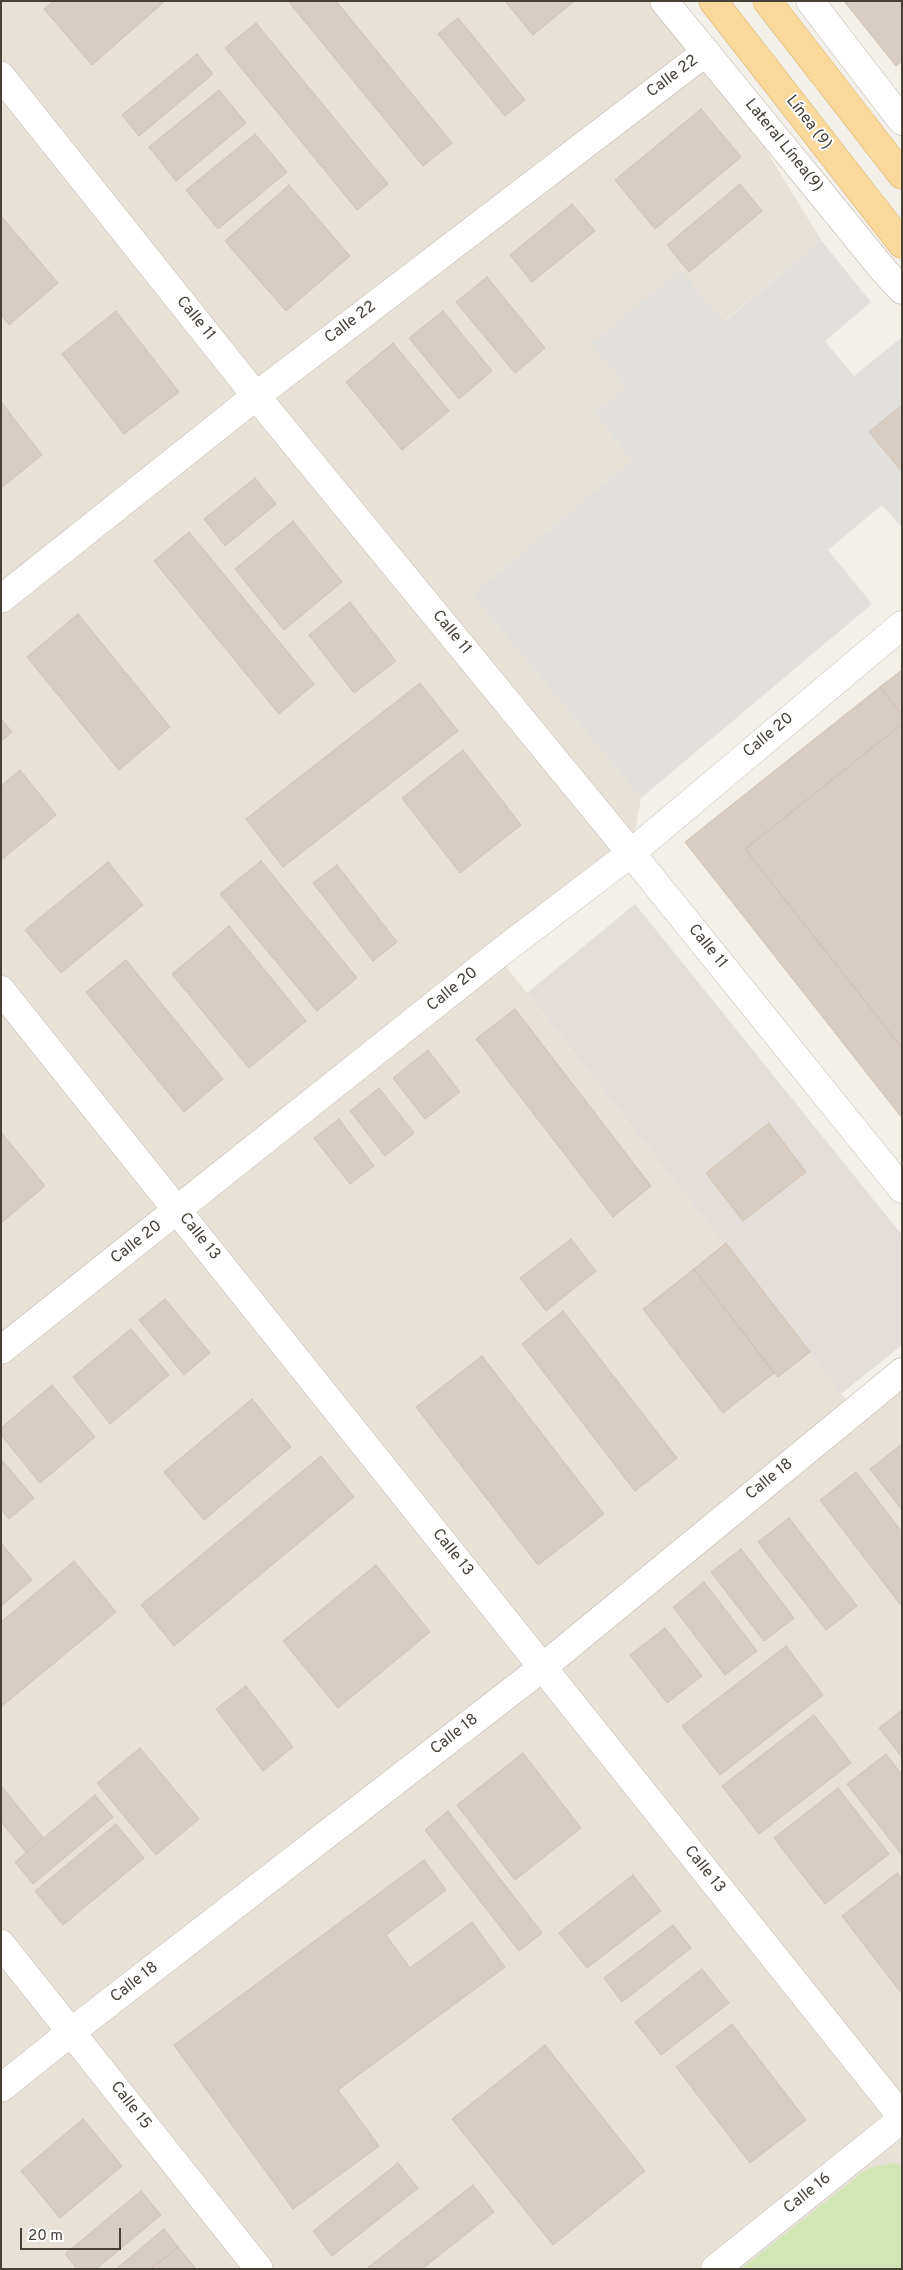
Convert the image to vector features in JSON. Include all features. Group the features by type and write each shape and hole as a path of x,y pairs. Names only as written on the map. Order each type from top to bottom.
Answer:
{"main road":[{"name":"Línea (9)","path":"713,1 902,244"},
{"path":"767,1 902,175"}],"street":[{"name":"Lateral Línea(9)","path":"664,1 885,272 902,290"},
{"path":"810,1 902,121"},
{"name":"Calle 22","path":"1,599 256,396 706,52"},
{"name":"Calle 11","path":"1,76 256,396 631,853 902,1189"},
{"name":"Calle 20","path":"1,1350 496,955 631,853 902,625"},
{"name":"Calle 13","path":"1,990 902,2118"},
{"name":"Calle 18","path":"1,2088 543,1667 902,1372"},
{"name":"Calle 15","path":"1,1944 259,2269"},
{"name":"Calle 16","path":"715,2269 902,2118"}],"shaded area":[{"path":"1,1 664,1 706,52 821,240 723,322 592,344 626,386 594,414 632,460 472,595 641,798 631,853 497,955 841,1394 856,1409 902,1372 902,2269 1,2269"},
{"path":"821,240 871,302 825,341 854,376 902,337 902,405 869,432 902,472 902,527 882,505 828,550 872,604 641,798 472,595 632,460 594,414 626,386 591,344 680,270 724,322"},
{"path":"635,904 902,1235 902,1345 841,1394 527,993"}],"green space":[{"path":"891,2163 902,2165 902,2269 741,2269 867,2169"}],"building":[{"path":"53,1 165,1 92,65 44,9"},
{"path":"288,1 336,1 452,143 423,166"},
{"path":"505,1 574,1 533,35"},
{"path":"844,1 902,1 902,61 896,66"},
{"path":"458,18 525,100 505,116 438,34"},
{"path":"256,23 388,184 357,210 225,48"},
{"path":"197,54 213,74 139,136 122,115"},
{"path":"219,90 246,123 176,181 149,147"},
{"path":"701,109 741,157 655,229 615,180"},
{"path":"255,134 287,172 218,229 186,190"},
{"path":"740,184 762,211 689,272 667,245"},
{"path":"289,185 350,256 286,311 225,241"},
{"path":"572,204 595,231 532,282 510,255"},
{"path":"1,216 58,283 9,325 1,315"},
{"path":"487,277 545,348 515,373 456,302"},
{"path":"116,311 179,392 124,434 62,354"},
{"path":"443,311 492,371 459,399 409,338"},
{"path":"393,343 449,411 402,450 346,382"},
{"path":"1,402 42,455 1,488"},
{"path":"902,405 902,472 869,432"},
{"path":"255,478 276,504 225,546 204,519"},
{"path":"293,521 342,582 284,630 235,569"},
{"path":"189,532 314,684 279,714 154,561"},
{"path":"350,602 396,661 354,693 309,635"},
{"path":"78,614 170,727 119,770 27,657"},
{"path":"902,670 902,715 880,687"},
{"path":"420,683 458,731 283,867 246,819"},
{"path":"880,687 902,715 902,724 745,849 902,1048 902,1118 685,842"},
{"path":"1,719 12,732 1,741"},
{"path":"902,724 902,1048 745,849"},
{"path":"463,750 521,825 460,873 402,798"},
{"path":"20,770 56,815 1,860 1,786"},
{"path":"261,861 357,978 317,1011 220,894"},
{"path":"108,862 143,905 61,973 25,930"},
{"path":"337,865 397,942 373,961 313,883"},
{"path":"229,926 306,1021 249,1068 172,974"},
{"path":"126,960 223,1079 184,1112 86,992"},
{"path":"515,1009 651,1186 613,1217 476,1039"},
{"path":"428,1050 460,1092 425,1119 393,1078"},
{"path":"379,1088 414,1133 385,1156 350,1111"},
{"path":"339,1119 374,1166 350,1184 314,1138"},
{"path":"769,1123 806,1172 743,1221 706,1173"},
{"path":"1,1132 45,1186 1,1223"},
{"path":"571,1239 596,1271 546,1311 520,1278"},
{"path":"726,1243 810,1352 778,1377 694,1269"},
{"path":"694,1269 774,1373 723,1413 643,1309"},
{"path":"165,1299 210,1353 184,1375 139,1320"},
{"path":"563,1311 677,1458 635,1491 522,1344"},
{"path":"131,1329 169,1375 110,1424 73,1377"},
{"path":"482,1356 604,1514 538,1565 416,1407"},
{"path":"52,1385 95,1437 40,1483 1,1435 1,1428"},
{"path":"252,1399 291,1447 204,1520 164,1472"},
{"path":"902,1444 902,1510 870,1469"},
{"path":"321,1456 354,1497 174,1646 141,1605"},
{"path":"1,1459 34,1498 9,1519 1,1509"},
{"path":"856,1472 902,1532 902,1603 900,1604 820,1500"},
{"path":"789,1518 857,1606 826,1630 758,1542"},
{"path":"1,1543 32,1580 1,1606"},
{"path":"741,1549 794,1618 764,1641 711,1572"},
{"path":"74,1561 116,1612 1,1707 1,1622"},
{"path":"376,1565 430,1632 338,1708 283,1641"},
{"path":"704,1582 757,1651 725,1675 673,1607"},
{"path":"665,1628 702,1676 667,1703 630,1655"},
{"path":"786,1646 823,1695 720,1775 682,1726"},
{"path":"246,1686 293,1747 263,1771 216,1709"},
{"path":"902,1710 902,1757 879,1728"},
{"path":"814,1715 851,1763 759,1834 722,1786"},
{"path":"140,1748 199,1819 156,1855 97,1783"},
{"path":"523,1753 581,1828 515,1880 457,1805"},
{"path":"886,1754 902,1775 902,1855 847,1784"},
{"path":"1,1786 43,1837 26,1852 1,1822"},
{"path":"838,1788 889,1854 825,1904 774,1838"},
{"path":"95,1795 113,1817 33,1884 15,1862"},
{"path":"448,1811 542,1933 519,1951 425,1830"},
{"path":"116,1824 144,1858 63,1925 35,1891"},
{"path":"424,1860 446,1890 386,1935 410,1968 472,1922 505,1967 338,2090 379,2146 293,2209 174,2045"},
{"path":"897,1873 902,1879 902,1994 842,1916"},
{"path":"633,1875 661,1911 587,1968 559,1933"},
{"path":"673,1925 691,1948 622,2002 604,1978"},
{"path":"702,1969 729,2003 661,2055 635,2022"},
{"path":"732,2024 806,2120 750,2163 676,2067"},
{"path":"545,2045 645,2171 553,2245 452,2119"},
{"path":"83,2119 122,2166 60,2218 21,2171"},
{"path":"398,2163 418,2188 332,2256 313,2231"},
{"path":"473,2185 494,2212 422,2269 366,2269"},
{"path":"141,2191 161,2215 96,2269 77,2269 65,2254"},
{"path":"164,2229 178,2247 151,2269 116,2269"},
{"path":"178,2247 196,2269 151,2269"}]}
